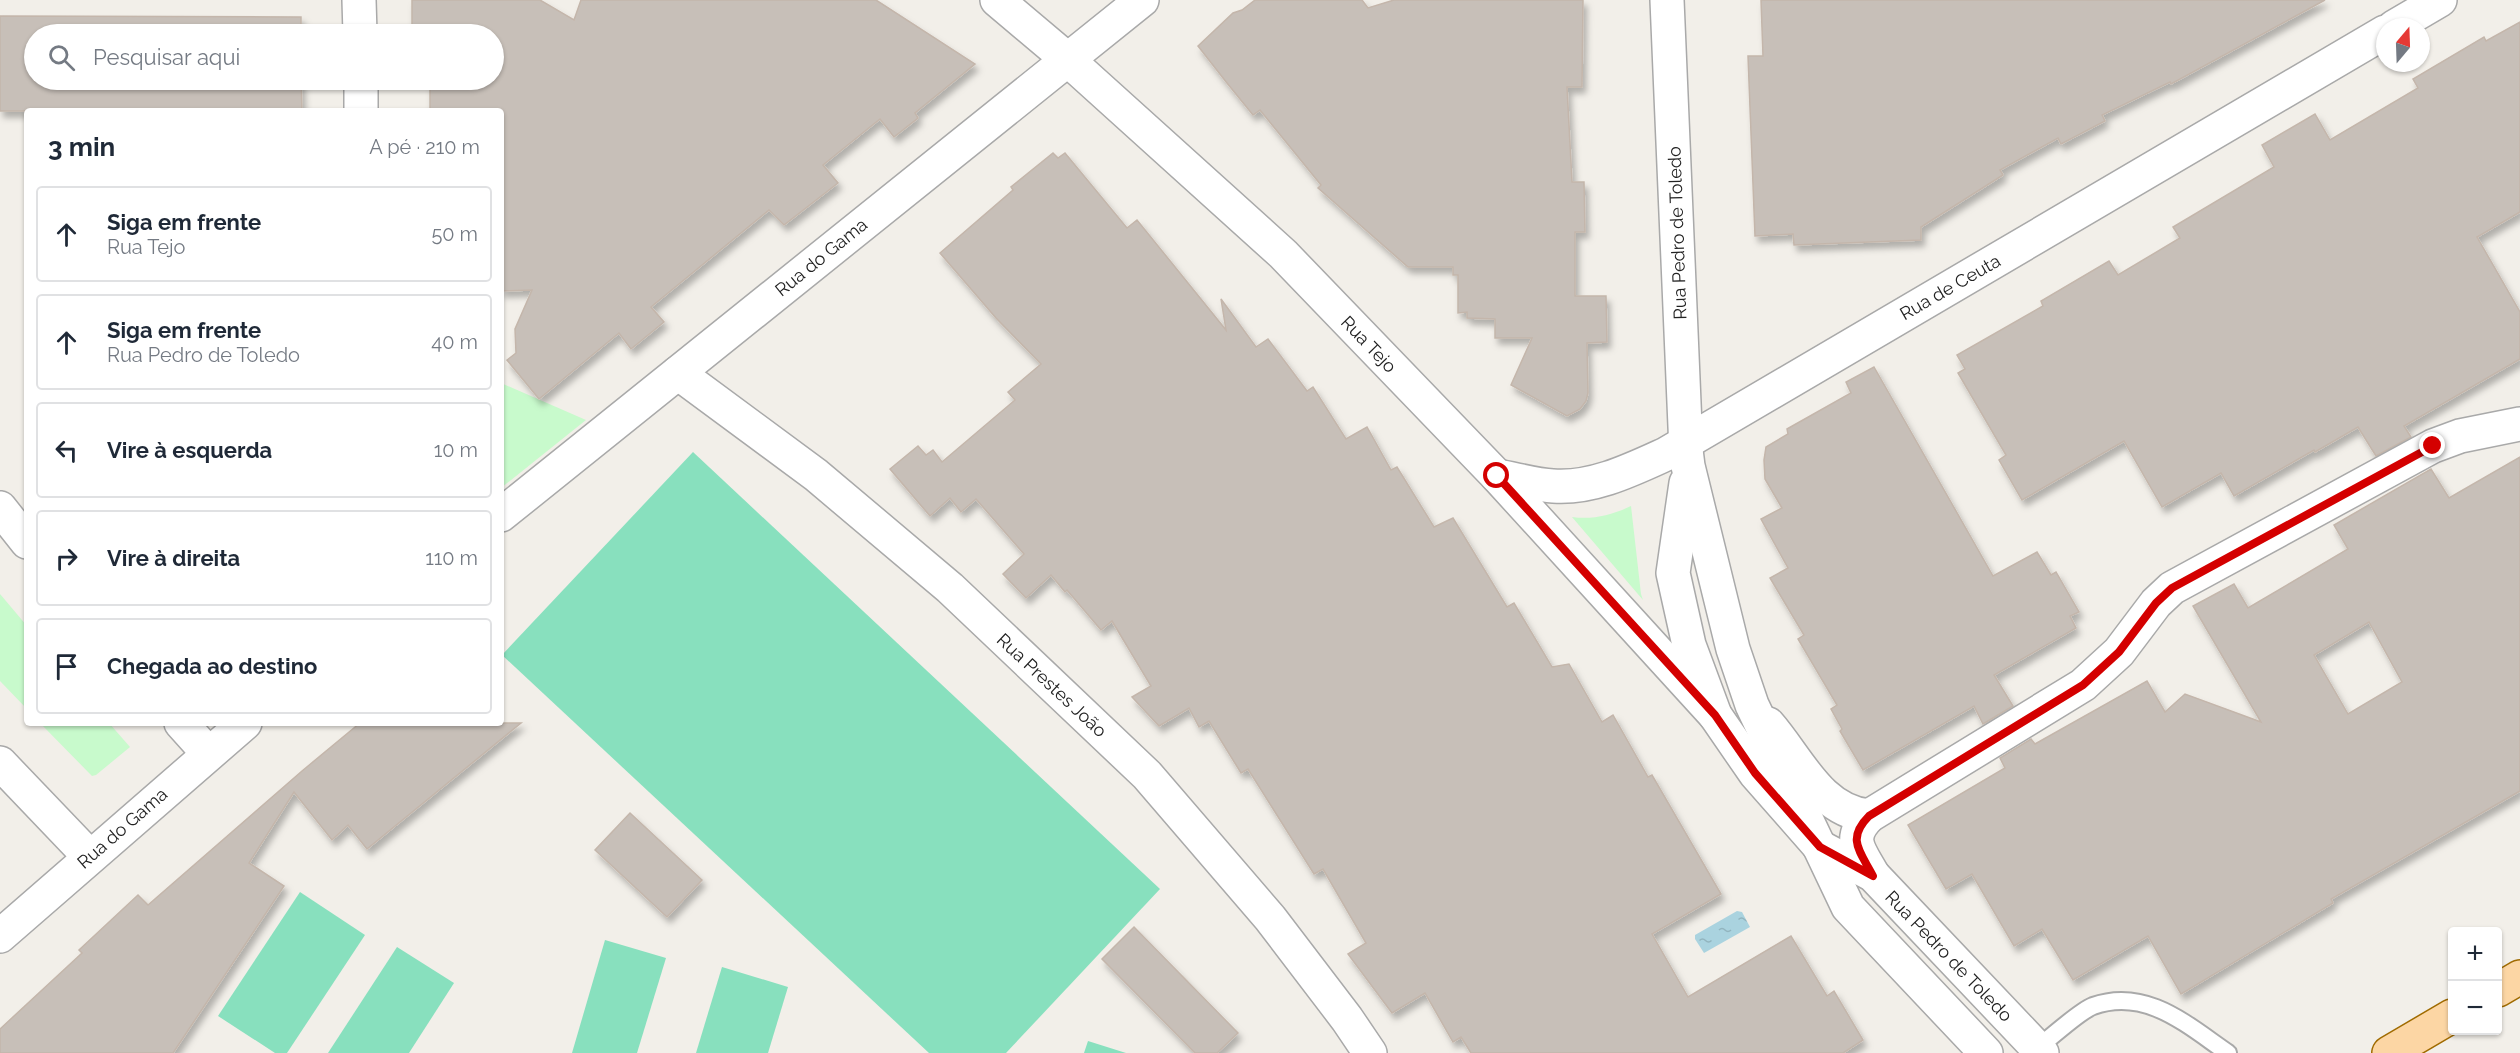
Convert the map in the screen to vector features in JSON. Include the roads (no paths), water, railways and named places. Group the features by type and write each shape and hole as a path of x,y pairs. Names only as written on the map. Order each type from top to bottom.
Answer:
{"main road":[{"path":"2502,988 2520,977"},
{"path":"2389,1053 2448,1018"}],"street":[{"path":"359,0 360,24"},
{"name":"Rua Tejo","path":"996,0 1067,59 1283,254 1497,476 1715,715"},
{"name":"Rua do Gama","path":"504,513 1142,0"},
{"name":"Rua Pedro de Toledo","path":"1667,0 1687,454 1673,573 1689,645 1715,715 1755,773 1820,847 1873,876 2039,1051"},
{"path":"2409,18 2440,0"},
{"name":"Rua de Ceuta","path":"1497,476 1553,486 1590,483 1687,454 2376,37"},
{"path":"361,90 361,108"},
{"name":"Rua Prestes João","path":"678,373 816,476 950,588 1147,775 1270,918 1370,1053"},
{"path":"1873,876 1858,848 1856,836 1858,827 1869,816 2083,685 2119,652 2156,603 2172,588 2433,446 2460,436 2520,424"},
{"name":"Rua Pedro de Toledo","path":"1687,454 1733,649 1752,705 1848,907 1986,1053"},
{"path":"0,508 24,538"},
{"path":"1752,705 1782,739 1824,797 1857,815 1869,816"},
{"path":"184,726 208,753"},
{"name":"Rua do Gama","path":"0,936 89,856 241,726"},
{"path":"0,763 89,856"}],"lane":[{"path":"2039,1051 2091,1007 2123,999 2168,1011 2228,1053"}],"water":[{"path":"1737,911 1742,912 1750,927 1704,953 1695,935"}]}
